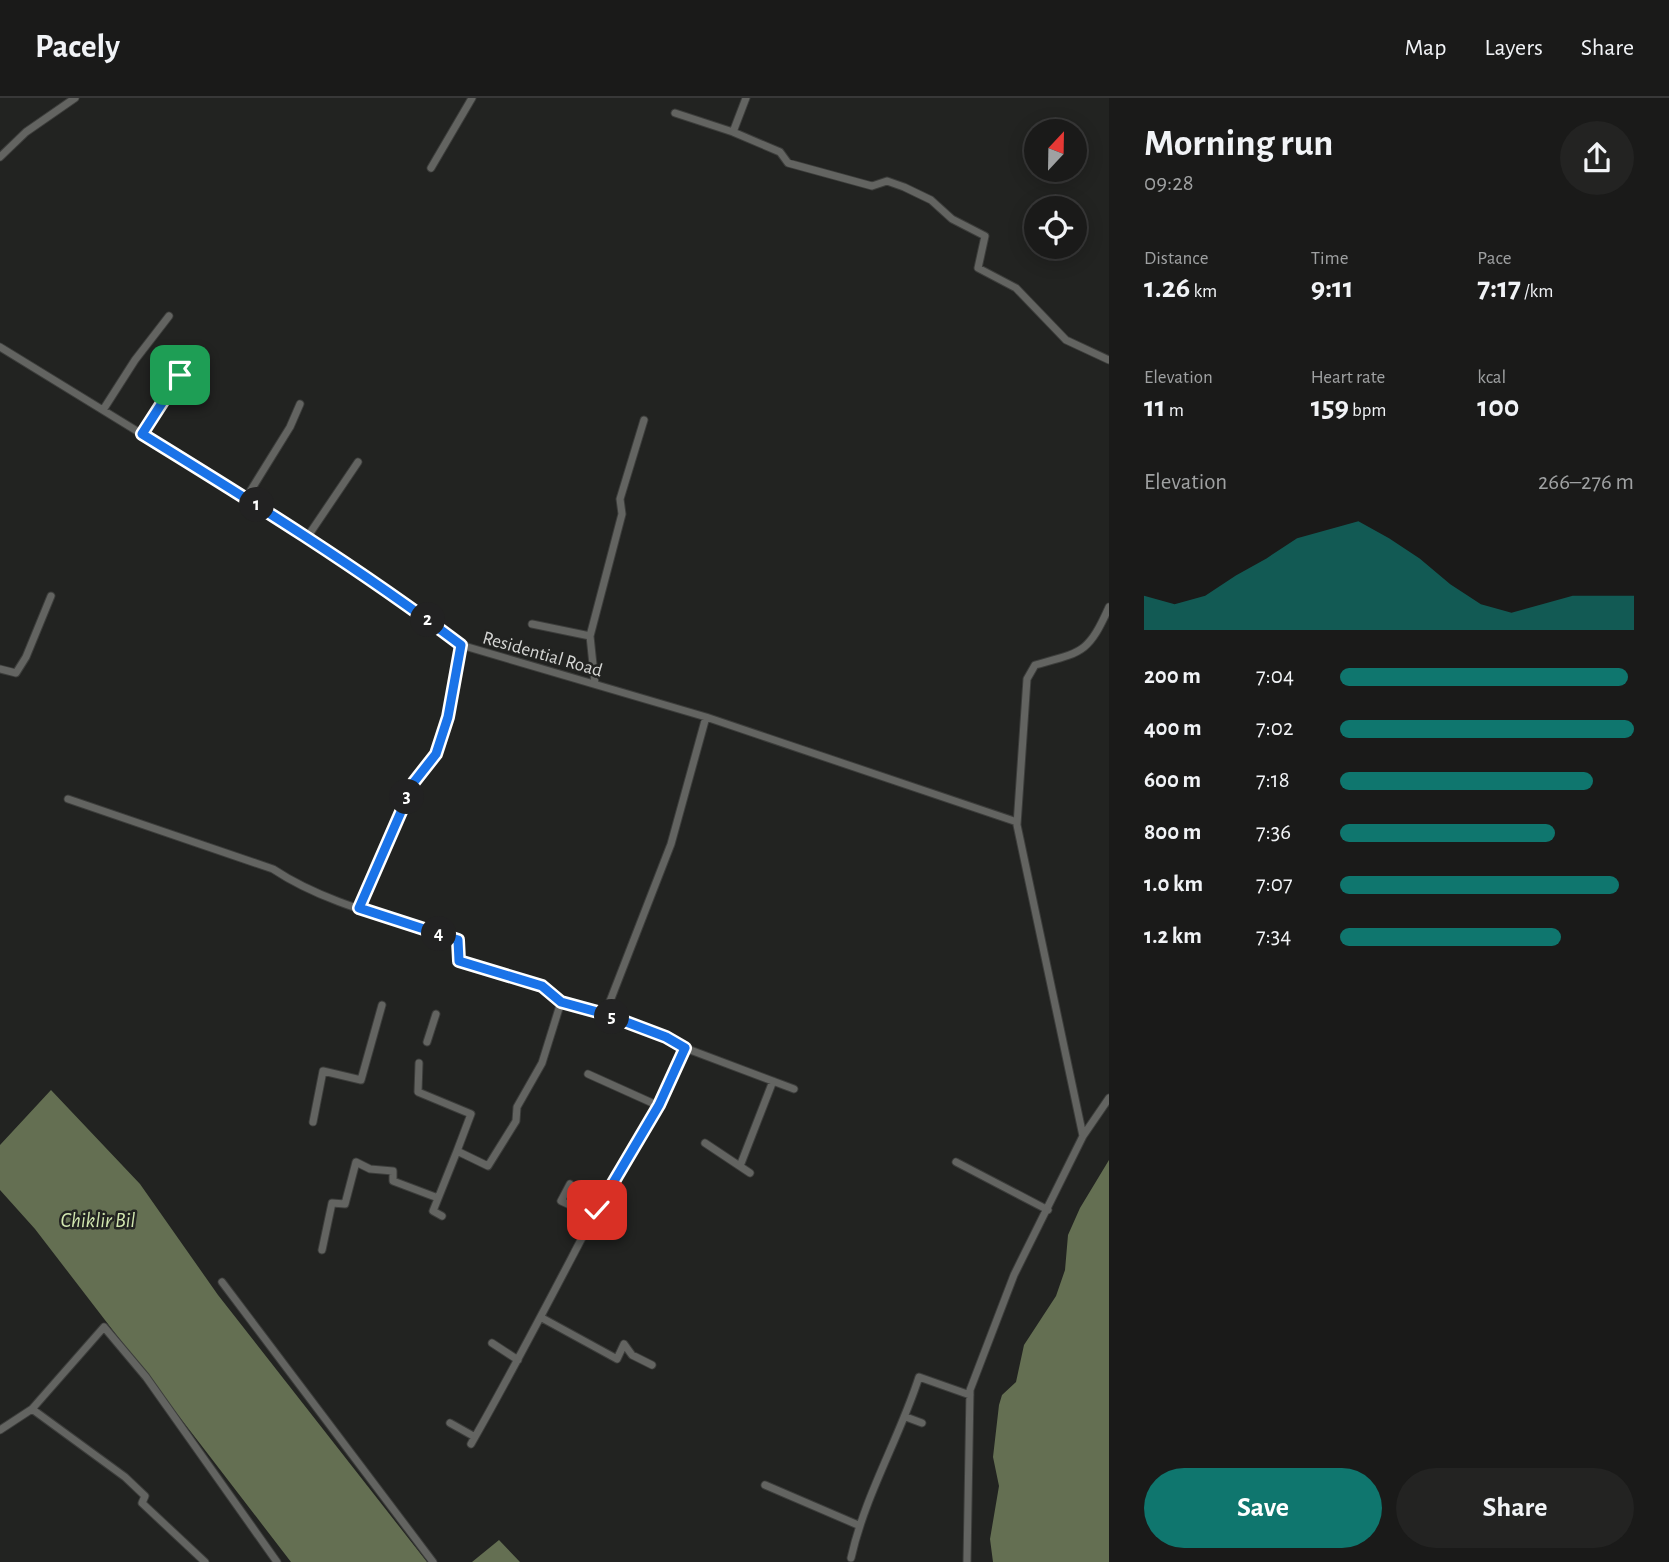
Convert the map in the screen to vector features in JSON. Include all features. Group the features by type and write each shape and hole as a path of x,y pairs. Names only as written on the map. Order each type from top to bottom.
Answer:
{"street":[{"path":"0,157 26,132 75,98"},
{"path":"431,168 472,98"},
{"path":"733,132 746,98"},
{"path":"674,113 733,132 780,152 788,163 872,186 887,181 931,200 952,219 985,236 978,268 1016,288 1066,340 1109,360"},
{"path":"103,411 135,360 169,316"},
{"name":"Residential Road","path":"0,347 308,536 379,584 461,645 706,717 1017,822"},
{"path":"142,434 180,375"},
{"path":"247,498 290,427 300,404"},
{"path":"594,684 590,636 622,514 620,499 644,420"},
{"path":"308,536 358,463"},
{"path":"0,669 16,673 26,657 51,596"},
{"path":"1083,1136 1017,822 1029,673 1035,665 1081,652 1099,629 1109,607"},
{"path":"532,624 590,636"},
{"path":"359,908 414,782 436,754 448,717 461,645"},
{"path":"605,1014 671,844 706,717"},
{"path":"68,799 272,869 288,879 359,908 458,940 459,961 542,986 561,1002 605,1014 794,1089"},
{"path":"457,1151 488,1166 516,1121 517,1107 542,1063 561,1002"},
{"path":"313,1122 323,1071 361,1080 382,1005"},
{"path":"427,1042 436,1014"},
{"path":"450,1423 473,1441 542,1318 594,1216 659,1105 685,1048"},
{"path":"419,1063 418,1092 471,1114 433,1211 442,1216"},
{"path":"588,1074 659,1105"},
{"path":"740,1166 773,1081"},
{"path":"967,1562 970,1395 1014,1275 1083,1136 1109,1098"},
{"path":"705,1143 750,1173"},
{"path":"322,1250 332,1203 345,1204 356,1162 370,1169 393,1171 393,1181 438,1198"},
{"path":"956,1162 1048,1210"},
{"path":"570,1184 561,1201 594,1216"},
{"path":"222,1282 433,1562"},
{"path":"542,1318 617,1359 624,1344 632,1354 652,1365"},
{"path":"0,1430 32,1409 104,1327 146,1377 278,1562"},
{"path":"492,1343 518,1360"},
{"path":"851,1558 858,1524 906,1417 919,1377 970,1395"},
{"path":"32,1409 125,1477 145,1496 142,1503 205,1562"},
{"path":"906,1417 922,1423"},
{"path":"765,1485 858,1524"}],"water":[{"name":"Chiklir Bil","path":"51,1090 140,1184 218,1295 427,1562 291,1562 35,1229 0,1190 0,1145"},
{"path":"1109,1160 1109,1562 993,1562 990,1539 999,1486 993,1457 999,1405 1002,1395 1016,1382 1024,1345 1056,1296 1065,1270 1068,1235 1080,1208"},
{"path":"499,1540 520,1562 472,1562"}],"route":[{"path":"180,375 142,434 308,536 379,584 461,645 448,717 436,754 414,782 359,908 458,940 459,961 542,986 561,1002 605,1014 666,1037 685,1048 659,1105 597,1210"}]}
